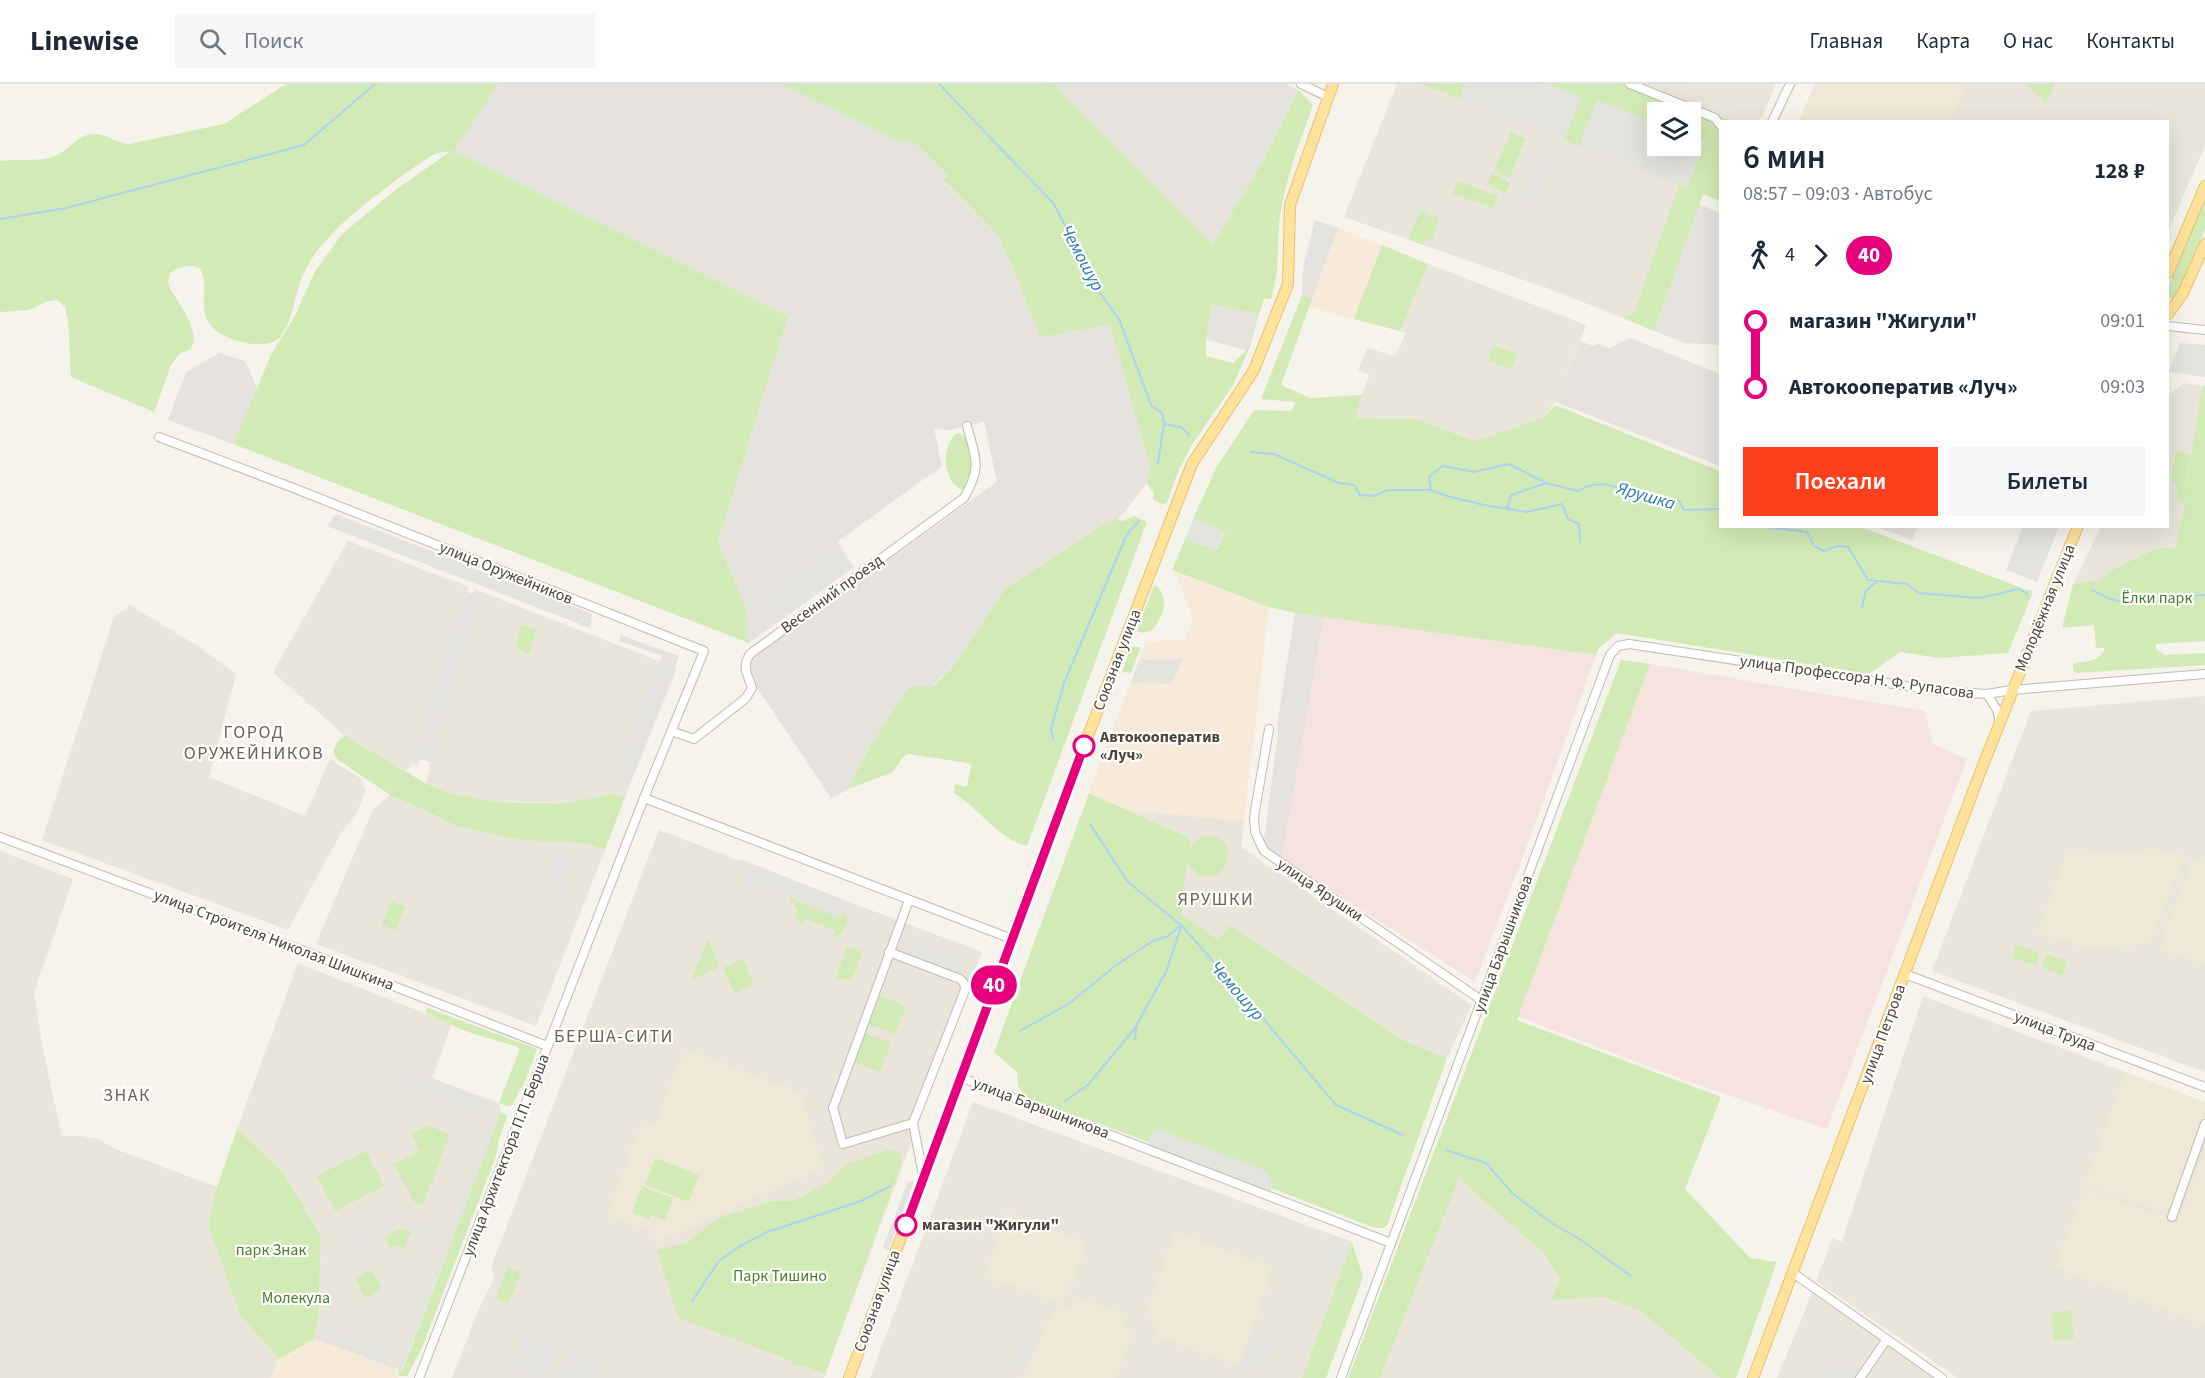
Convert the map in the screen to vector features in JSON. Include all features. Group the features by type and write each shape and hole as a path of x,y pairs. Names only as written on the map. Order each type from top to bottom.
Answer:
{"main road":[{"name":"Союзная улица","path":"849,1378 960,1077 1192,464 1254,369 1288,284 1290,205 1333,84"},
{"path":"2169,271 2205,186"},
{"path":"2169,313 2182,295 2205,244"},
{"name":"Молодёжная улица","path":"2012,690 2077,528"},
{"name":"улица Петрова","path":"1754,1378 2012,690"}],"street":[{"path":"1301,84 1328,97"},
{"path":"1630,84 1719,122"},
{"path":"1773,120 1790,84"},
{"path":"2169,326 2205,330"},
{"name":"Весенний проезд","path":"671,731 694,739 743,701 752,688 744,670 745,662 750,654 964,498 974,482 977,464 967,426"},
{"name":"улица Оружейников","path":"159,437 704,651 644,798"},
{"name":"улица Профессора Н. Ф. Рупасова","path":"1618,646 1629,644 1940,691 1988,694 2205,674"},
{"name":"улица Барышникова","path":"1341,1378 1610,655 1618,646"},
{"path":"1988,694 1997,710 2000,722"},
{"name":"улица Ярушки","path":"1269,729 1254,817 1255,832 1264,851 1482,1000"},
{"path":"644,798 1012,939"},
{"name":"улица Архитектора П.П. Берша","path":"419,1378 644,798"},
{"name":"улица Строителя Николая Шишкина","path":"0,837 548,1046"},
{"path":"909,900 833,1108 843,1144 913,1123"},
{"path":"889,952 964,982 965,990 913,1123 924,1177"},
{"name":"улица Труда","path":"1905,974 2205,1087"},
{"name":"улица Барышникова","path":"960,1077 1391,1243"},
{"path":"2172,1217 2205,1124"},
{"path":"1793,1273 1942,1378"},
{"path":"1860,1378 1887,1339"}],"shaded area":[{"path":"499,84 781,84 902,142 905,139 918,146 948,176 943,181 999,236 1019,286 1110,323 1150,466 1147,483 1118,520 1106,523 1005,589 955,664 869,748 848,789 838,795 831,798 748,674 747,669 752,658 997,482 984,422 950,430 934,429 942,466 837,542 854,567 749,643 746,608 718,542 788,316 453,151"},
{"path":"1054,84 1285,84 1299,90 1262,163 1213,244"},
{"path":"1397,84 1420,84 1680,185 1634,313 1623,318 1560,293 1344,217"},
{"path":"1465,84 1546,84 1581,97 1564,140 1459,99"},
{"path":"1641,84 1776,84 1762,117 1758,120 1730,120 1701,108 1701,102 1685,102"},
{"path":"1815,84 2205,84 2205,146 2169,229 2169,120 1800,120"},
{"path":"1815,84 1967,84 1952,120 1799,120"},
{"path":"1597,100 1647,120 1647,156 1700,156 1687,188 1579,146"},
{"path":"1701,141 1705,142 1701,152"},
{"path":"1537,160 1550,166 1527,216 1514,210"},
{"path":"1699,204 1719,213 1719,345 1686,343 1654,331"},
{"path":"1579,212 1584,214 1552,288 1548,286"},
{"path":"1315,220 1338,228 1312,299 1302,295 1303,268"},
{"path":"1338,228 1428,264 1400,331 1309,307"},
{"path":"1428,264 1586,325 1555,402 1544,417 1475,441 1416,419 1354,418 1369,375 1358,370 1367,348 1395,356 1406,333 1400,331"},
{"path":"1212,305 1259,314 1250,347 1247,350 1206,340"},
{"path":"1630,338 1719,374 1719,466 1555,402 1580,341 1593,346 1598,344 1610,348"},
{"path":"2180,343 2205,345 2205,377 2169,372"},
{"path":"220,353 245,361 257,388 233,444 168,420 186,372"},
{"path":"2185,383 2205,386 2205,542 2176,549 2161,547 2117,567 2098,580 2073,584 2101,528 2169,528 2169,394"},
{"path":"336,514 592,614 590,628 327,526"},
{"path":"1193,519 1225,532 1216,550 1185,539"},
{"path":"1879,528 1917,528 1912,540"},
{"path":"2023,528 2059,528 2037,582 2006,570"},
{"path":"348,541 469,587 422,751 406,772 345,736 273,672"},
{"path":"837,543 854,567 781,620 765,595"},
{"path":"1176,572 1269,607 1244,821 1128,810 1089,793 1146,642 1185,639 1193,619"},
{"path":"474,589 677,668 625,797 612,794 567,803 489,801 450,793 426,783 430,768 429,753"},
{"path":"463,591 480,595 431,762 420,759 417,767 413,761"},
{"path":"130,605 196,645 236,674 209,777 305,816 330,759 360,778 366,789 357,813 341,833 288,930 42,840 114,617"},
{"path":"1295,613 1324,617 1282,859 1269,851 1264,840 1278,734 1277,725"},
{"path":"1324,617 1596,655 1475,982 1282,859"},
{"path":"621,635 679,656 629,785 624,783 624,761 621,759 662,656 619,641"},
{"path":"1183,659 1172,684 1131,683 1139,660"},
{"path":"1650,664 1925,711 1933,744 1967,759 1827,1129 1687,1081 1518,1017"},
{"path":"2205,696 2205,1072 1932,971 2031,711"},
{"path":"390,795 437,817 543,842 586,843 605,850 536,1026 316,944 373,809"},
{"path":"1128,810 1244,821 1241,847 1472,1005 1447,1058 1405,1041 1229,925 1220,940 1180,915 1190,838"},
{"path":"659,830 982,952 824,1378 452,1378 481,1304 495,1277 491,1267"},
{"path":"2153,849 2184,856 2149,943 2085,950 2077,948 2078,944 2038,933 2066,856"},
{"path":"0,851 73,879 34,993 43,1050 62,1136 98,1139 113,1148 217,1187 208,1225 240,1315 279,1359 271,1378 0,1378"},
{"path":"553,855 571,856 567,887 550,886"},
{"path":"740,859 847,901 841,918 784,895 786,889 781,887 776,898 741,884 747,869 738,865"},
{"path":"2192,860 2205,864 2205,965 2159,949"},
{"path":"905,934 958,953 970,980 898,954"},
{"path":"298,963 452,1024 432,1078 499,1103 501,1112 401,1371 314,1339 318,1324 321,1236 283,1172 237,1129"},
{"path":"1923,996 2205,1102 2205,1378 1958,1378 1816,1281 1833,1238 1842,1242"},
{"path":"688,1050 800,1093 824,1167 658,1242 650,1230 611,1216 608,1211 643,1121 655,1125 674,1075 682,1057"},
{"path":"407,1069 494,1103 487,1119 401,1085"},
{"path":"2125,1072 2205,1102 2205,1114 2169,1214 2085,1185"},
{"path":"973,1102 1352,1242 1302,1378 870,1378"},
{"path":"501,1112 401,1371 398,1370 495,1113"},
{"path":"1158,1129 1266,1171 1273,1183 1270,1192 1148,1146 1153,1132"},
{"path":"2205,1151 2205,1325 2056,1267 2084,1188 2178,1221"},
{"path":"1459,1177 1544,1254 1560,1278 1551,1300 1605,1297 1642,1312 1720,1378 1380,1378"},
{"path":"908,1181 914,1182 888,1251 883,1247"},
{"path":"1008,1213 1084,1241 1085,1247 1073,1282 1057,1302 985,1276"},
{"path":"397,1216 404,1222 407,1222 409,1217 438,1228 435,1237 402,1224 341,1255 337,1247"},
{"path":"1175,1232 1272,1268 1239,1365 1158,1337 1148,1307"},
{"path":"1334,1240 1350,1247 1338,1277 1322,1271"},
{"path":"1812,1293 1895,1350 1934,1378 1777,1378"},
{"path":"1075,1296 1128,1316 1124,1328 1132,1332 1116,1378 1022,1378 1052,1313 1070,1308"},
{"path":"322,1323 392,1349 386,1364 316,1338"},
{"path":"1254,1330 1277,1338 1265,1374 1241,1365"},
{"path":"1023,1333 1039,1339 1024,1371 1002,1366 1014,1355"},
{"path":"525,1334 558,1347 545,1378 534,1378 512,1369"},
{"path":"314,1339 397,1370 398,1378 271,1378 279,1359"},
{"path":"569,1350 602,1363 596,1378 558,1378"},
{"path":"1835,1353 1862,1371 1857,1378 1820,1378"}],"green space":[{"path":"286,84 499,84 454,151 788,316 718,542 746,608 749,643 233,444 271,355 295,316 314,273 342,234 394,191 451,151 434,155 403,175 333,233 306,268 288,325 280,337 273,341 254,344 233,340 223,335 210,324 206,317 204,282 200,268 184,266 170,273 168,281 170,288 188,318 193,342 191,349 179,354 171,365 154,412 71,377 68,320 65,307 57,300 45,302 29,310 0,312 0,161 36,160 51,157 82,137 93,134 129,144 224,124"},
{"path":"781,84 1054,84 1213,244 1262,163 1299,90 1313,105 1286,187 1280,216 1276,277 1271,299 1264,299 1259,314 1212,305 1206,340 1206,356 1233,363 1250,347 1232,387 1191,446 1177,474 1167,503 1162,504 1153,499 1154,494 1147,483 1150,466 1110,324 1041,337 999,236 943,180 948,176 918,146 905,139 903,143"},
{"path":"1420,84 1641,84 1685,102 1647,102 1647,156 1701,156 1701,108 1730,120 1719,120 1719,201 1703,194 1654,331 1623,318 1634,313 1679,185"},
{"path":"2025,84 2055,84 2046,103"},
{"path":"1511,132 1526,139 1509,178 1494,171"},
{"path":"1492,173 1511,183 1506,193 1487,184"},
{"path":"1458,181 1498,196 1493,208 1453,194"},
{"path":"2205,200 2205,229 2175,298 2169,298 2169,284"},
{"path":"1421,210 1439,219 1432,240 1426,239 1423,245 1408,239"},
{"path":"1382,245 1428,264 1400,331 1354,319"},
{"path":"1302,295 1312,299 1281,385 1310,398 1362,395 1355,418 1416,419 1475,441 1544,417 1555,405 1719,471 1719,528 1864,528 2033,592 2008,653 1939,658 1900,652 1869,674 1617,633 1598,649 1596,655 1295,613 1269,607 1172,570 1185,539 1217,550 1225,532 1193,519 1216,468 1254,410 1291,411 1296,402 1261,399"},
{"path":"1493,345 1517,354 1511,369 1488,361"},
{"name":"Ёлки парк","path":"2202,386 2205,386 2205,641 2156,644 2156,649 2165,655 2205,653 2205,665 2076,673 2073,670 2073,664 2096,659 2105,648 2096,648 2094,625 2062,628 2073,584 2098,580 2117,567 2161,547 2176,549 2185,502 2178,500 2177,488 2171,475 2176,451 2190,454 2185,497"},
{"path":"957,433 969,443 974,461 973,472 964,490 951,480 946,464 948,447"},
{"path":"1134,516 1147,522 1027,846 1007,837 954,793 955,784 967,787 971,765 967,763 908,754 903,757 893,772 848,789 869,748 909,687 934,686 955,664 1005,589 1106,523 1116,519 1123,521"},
{"path":"1154,585 1163,595 1164,608 1155,627 1143,633 1137,631"},
{"path":"521,625 536,629 530,654 516,648"},
{"path":"1131,647 1141,647 1131,673 1122,672"},
{"path":"1621,660 1650,664 1517,1020 1721,1097 1685,1189 1750,1258 1777,1262 1736,1378 1720,1378 1642,1312 1605,1297 1551,1300 1560,1278 1544,1254 1459,1178 1380,1378 1348,1378"},
{"path":"345,736 425,783 450,793 489,801 526,803 567,803 612,794 625,797 605,850 586,843 543,842 504,837 460,827 390,795 337,759 333,752 337,742"},
{"path":"1089,793 1190,838 1190,847 1196,840 1204,837 1210,836 1221,840 1227,848 1228,857 1218,874 1209,877 1198,874 1187,862 1181,915 1219,940 1229,925 1405,1041 1447,1058 1387,1225 1383,1228 1375,1228 1271,1188 1273,1183 1153,1132 1149,1142 1026,1098 1018,1086 1017,1072 994,1052"},
{"path":"791,898 840,918 843,912 845,913 848,919 841,935 833,937 835,931 805,919 803,925 795,917 798,909 790,901"},
{"path":"391,901 405,907 396,930 382,925"},
{"path":"708,939 719,967 691,980"},
{"path":"2016,945 2040,953 2036,965 2012,958"},
{"path":"847,947 863,952 852,979 835,979"},
{"path":"2047,954 2067,961 2062,975 2042,967"},
{"path":"743,959 754,984 735,993 723,968"},
{"path":"880,995 906,1006 895,1034 869,1024"},
{"path":"428,1008 537,1049 526,1079 512,1105 499,1103 520,1048 455,1027 425,1012"},
{"path":"865,1033 891,1043 880,1072 854,1062"},
{"path":"501,1112 507,1116 496,1156 422,1348 407,1376 399,1376 398,1370 402,1371"},
{"path":"428,1126 450,1134 423,1205 414,1202 394,1164 420,1151 411,1134"},
{"name":"парк Знак","path":"237,1129 283,1172 321,1236 318,1324 314,1339 279,1359 240,1315 208,1225 217,1187"},
{"name":"Парк Тишино","path":"887,1150 895,1150 901,1154 902,1162 825,1374 801,1365 795,1366 789,1360 678,1318 657,1250 686,1243 717,1219 770,1201 793,1201 829,1182 847,1164"},
{"path":"366,1151 384,1186 335,1211 317,1176"},
{"path":"655,1158 699,1175 689,1202 645,1185"},
{"path":"642,1186 673,1198 665,1220 651,1215 649,1219 632,1213"},
{"path":"401,1228 411,1232 402,1251 398,1244 390,1248 384,1237"},
{"path":"1352,1242 1363,1277 1326,1378 1302,1378"},
{"path":"508,1267 521,1272 509,1303 496,1298"},
{"path":"371,1270 382,1289 365,1298 355,1279"},
{"path":"2071,1310 2074,1339 2054,1341 2051,1313"}],"waterway":[{"path":"0,219 66,208 304,145 375,84"},
{"name":"Чемошур","path":"939,84 1054,204 1100,293 1119,319 1151,405 1162,413 1164,424 1158,463"},
{"name":"Ярушка","path":"1165,424 1181,427 1189,435"},
{"name":"Ярушка","path":"1251,452 1274,454 1339,483 1354,485 1360,495 1374,496 1387,490 1431,490 1429,477 1443,466 1474,472 1509,464 1546,483 1578,491 1599,484 1609,485 1659,504 1679,501 1684,510 1719,509"},
{"path":"1507,508 1511,495 1546,483"},
{"path":"1431,490 1484,505 1527,512 1562,504 1568,519 1579,524 1580,542"},
{"name":"Чемошур","path":"1053,739 1051,729 1064,683 1127,534 1139,521"},
{"name":"Ярушка","path":"1775,528 1807,532 1814,546 1824,551 1838,546 1848,547 1868,580 1907,584 1919,593 1980,598 2019,589 2027,594"},
{"path":"1862,607 1866,591 1876,582"},
{"name":"Ярушка","path":"2092,590 2114,600 2125,602 2205,595"},
{"name":"Чемошур","path":"1090,824 1128,882 1181,925 1336,1105 1403,1135"},
{"path":"1020,1031 1070,1003 1115,966 1151,942 1168,936 1181,925"},
{"path":"1135,1040 1136,1026 1166,972 1181,927"},
{"path":"1065,1101 1088,1085 1135,1028"},
{"name":"Чемошур","path":"1446,1150 1486,1163 1513,1194 1553,1224 1578,1238 1631,1276"},
{"path":"692,1301 719,1261 740,1246 767,1232 861,1201 890,1186"}],"bus line":[{"name":"40","path":"906,1225 1084,746"}],"place":[{"name":"Автокооператив «Луч»","path":"1084,746"},
{"name":"магазин \"Жигули\"","path":"906,1225"}],"district":[{"name":"ГОРОД ОРУЖЕЙНИКОВ","path":"254,742"},
{"name":"ЯРУШКИ","path":"1216,899"},
{"name":"БЕРША-СИТИ","path":"614,1036"},
{"name":"ЗНАК","path":"127,1095"}],"park label":[{"name":"Молекула","path":"296,1298"}]}
